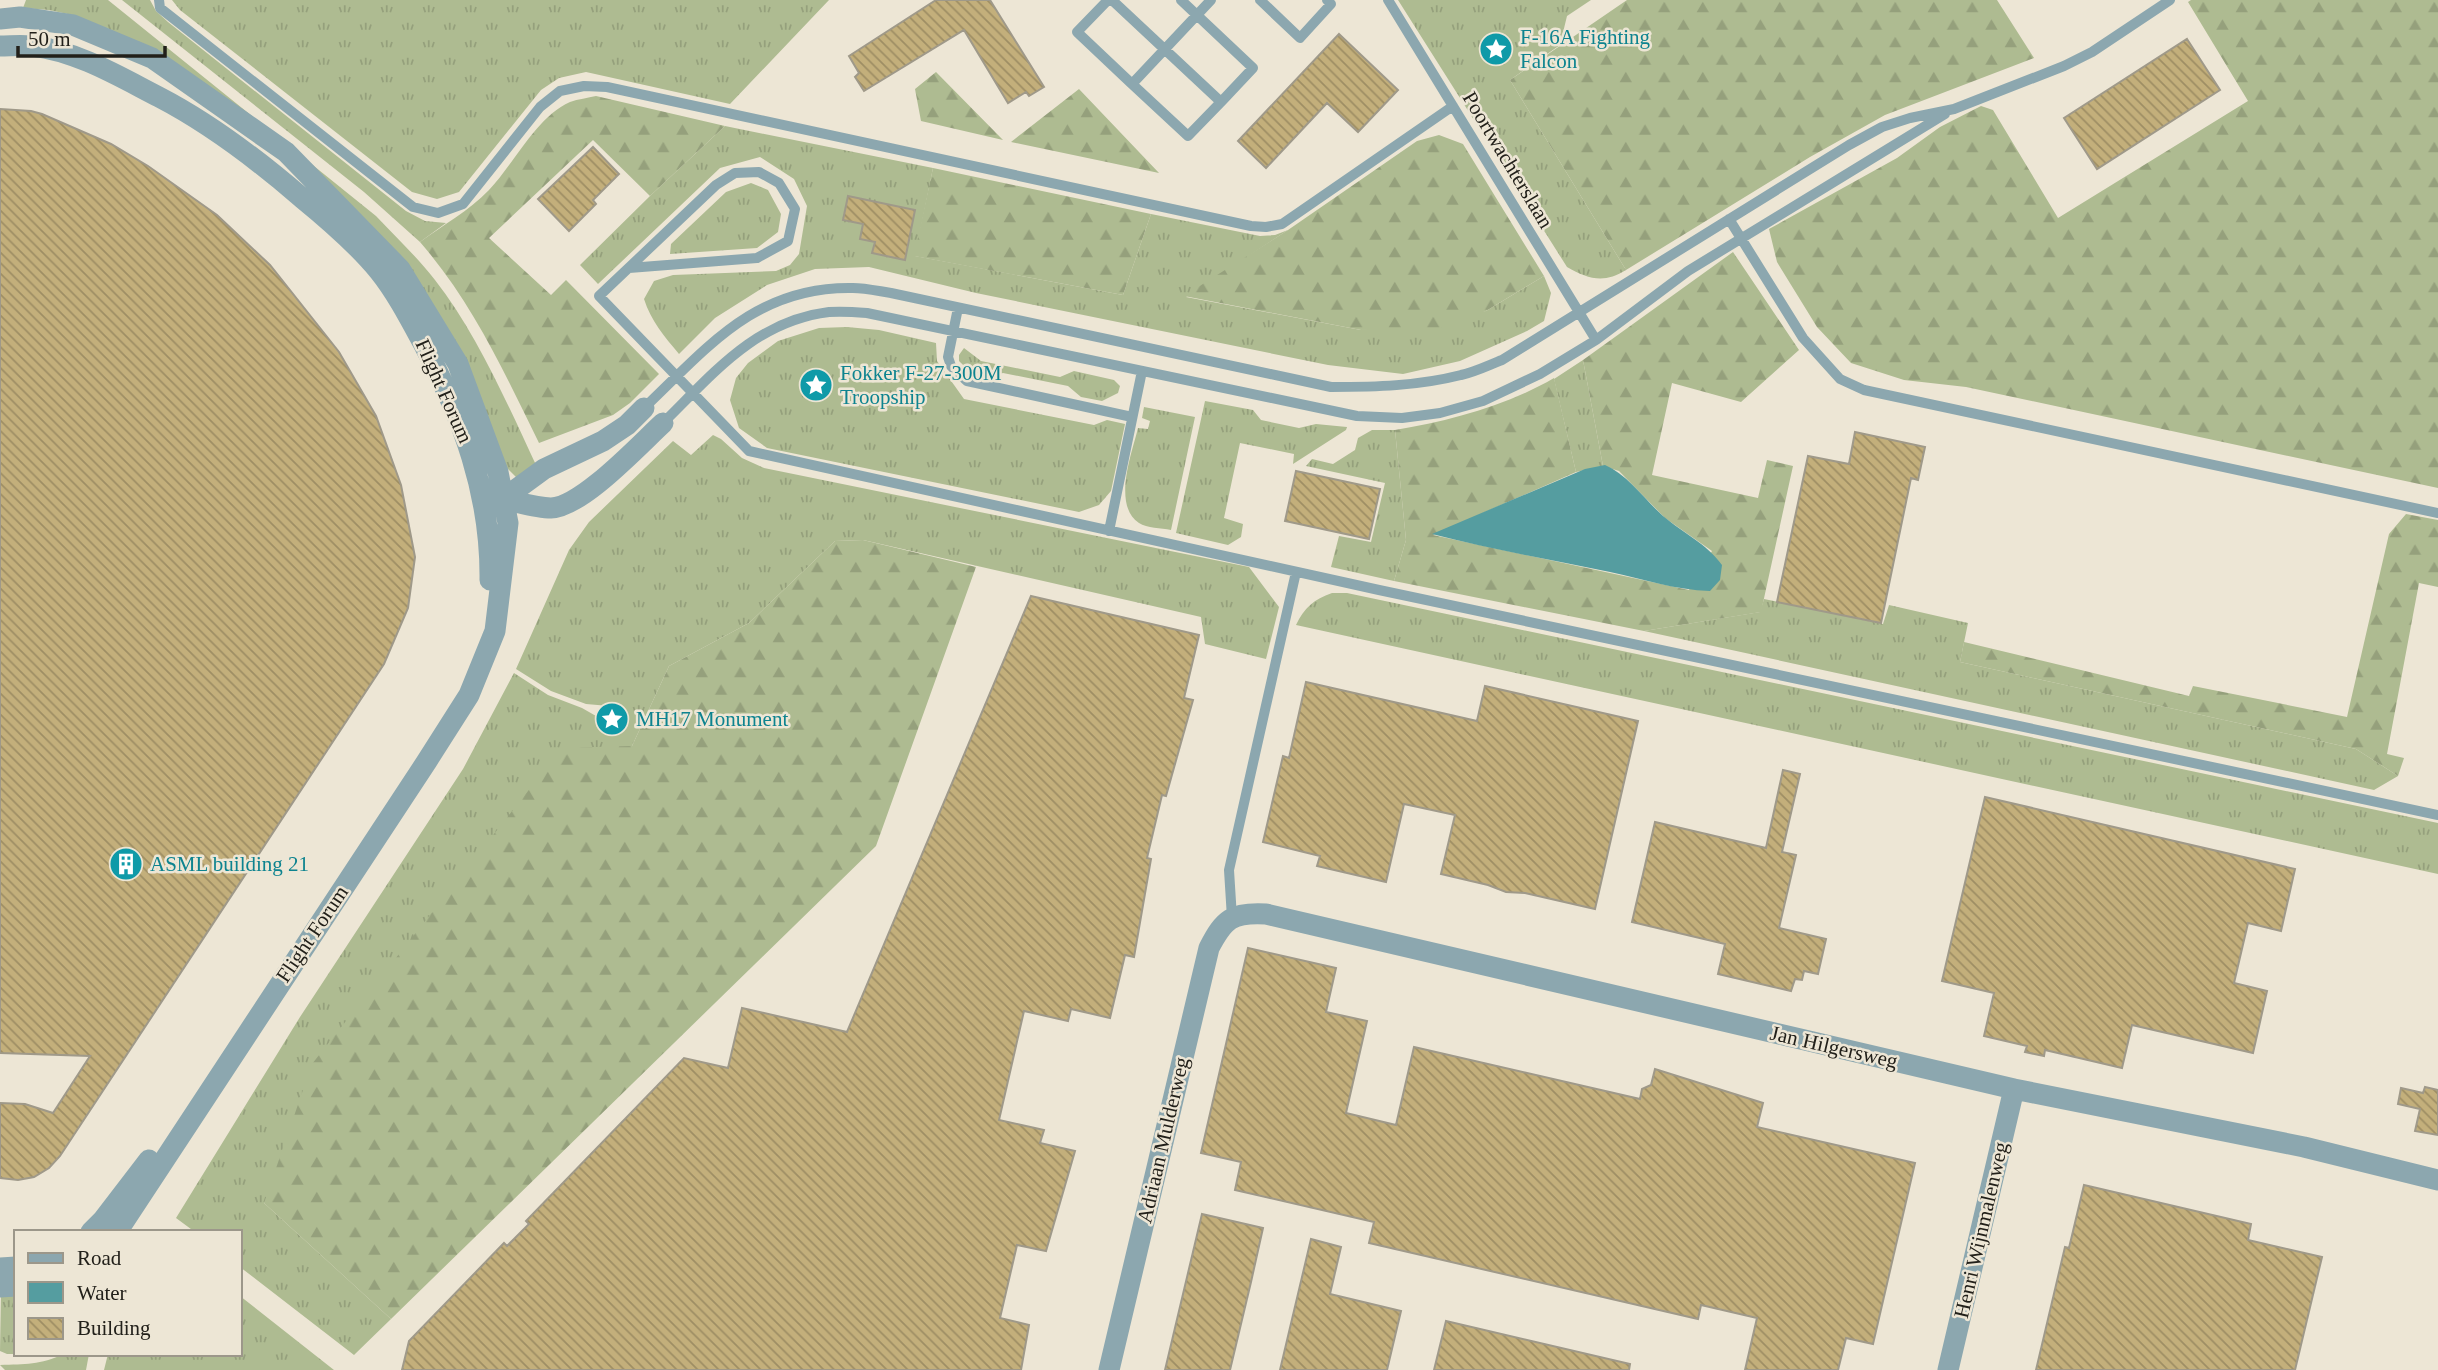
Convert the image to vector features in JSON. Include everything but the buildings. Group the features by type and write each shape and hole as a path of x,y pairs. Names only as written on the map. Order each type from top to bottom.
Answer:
{"street":[{"name":"Flight Forum","path":"0,19 20,17 73,25 152,58 286,152 400,269 458,364 498,472 508,523 487,636 469,695 118,1230"},
{"name":"Flight Forum","path":"0,46 33,46 66,54 142,88 224,136 340,230 380,272 450,394 470,447 484,502 490,553 487,636 444,710 137,1178 93,1230"},
{"name":"Flight Forum","path":"142,88 199,91"},
{"name":"Flight Forum","path":"199,91 224,136"},
{"name":"Flight Forum","path":"366,258 400,269"},
{"name":"Flight Forum","path":"400,269 402,308"},
{"path":"503,499 544,469 603,442 627,425 644,408"},
{"path":"503,499 552,508 564,505 603,480 663,423"},
{"name":"Jan Hilgersweg","path":"1232,918 1247,913 1266,914 2014,1090 2304,1147 2438,1180"},
{"name":"Adriaan Mulderweg","path":"1109,1370 1209,948 1222,924 1232,918"},
{"name":"Henri Wijnmalenweg","path":"1948,1370 2014,1090"}],"lane":[{"path":"159,0 160,8 413,207 438,213 463,204 540,107 560,91 584,86 607,88 1266,227 1282,224 1453,106"},
{"path":"1181,0 1253,68 1221,102 1188,136 1077,32 1110,0 1221,102"},
{"path":"1132,84 1211,0"},
{"path":"1259,0 1300,38 1331,4 1326,0"},
{"name":"Poortwachterslaan","path":"1388,0 1596,340"},
{"path":"644,408 725,331 752,312 783,298 807,292 854,288 891,293 1331,387 1390,387 1464,375 1502,360 1882,127 1954,109 2038,77 2092,52 2170,0"},
{"path":"663,423 735,354 764,332 796,319 831,312 867,313 1357,416 1402,418 1440,413 1483,401 1540,374 1596,340 1688,271 1954,109"},
{"path":"629,268 757,258 788,241 795,209 779,183 759,172 735,173 716,185 599,296 748,450 1296,572 2438,815"},
{"path":"1729,219 1803,338 1840,379 1864,390 2438,513"},
{"path":"958,308 948,357 951,366 967,381 1132,416"},
{"path":"1109,531 1142,371"},
{"path":"1232,918 1229,870 1296,572"}],"green space":[{"path":"26,0 108,0 376,216 450,300 490,370 536,465 517,478 505,466 368,222 77,16 23,8"},
{"path":"122,0 150,0 156,11 168,22 406,211 425,221 446,223 420,242 364,192"},
{"path":"172,0 829,0 730,104 586,72 559,78 541,90 459,192 437,199 412,192 180,10"},
{"path":"1398,0 1591,0 1567,16 1560,45 1510,80 1626,270 1610,277 1596,278 1567,267"},
{"path":"1627,0 1997,0 2034,58 1885,115 1810,157 1626,270 1510,80"},
{"path":"2438,0 2438,488 1966,387 1904,380 1851,363 1817,327 1777,262 1769,229 1897,158 1940,127 1981,106 1993,110 2058,218 2248,101 2188,2"},
{"path":"936,72 1003,140 921,121 915,89"},
{"path":"1079,89 1159,173 1011,142"},
{"path":"596,96 725,126 650,196 593,140 489,238 551,295 566,280 659,374 630,403 613,415 539,443 472,314 420,242 481,198 547,118 570,102"},
{"path":"725,126 933,168 915,256 1123,295 1151,214 1260,236 1275,235 1288,230 1186,297 1361,330 1486,311 1544,276 1551,293 1544,321 1527,331 1460,361 1403,374 1328,365 976,293 869,267 815,269 767,285 715,318 679,354 654,321 644,299 654,281 673,275 776,271 790,265 799,254 807,206 794,179 760,157 720,168 598,284 580,265"},
{"path":"1439,135 1463,144 1544,276 1486,311 1438,329 1361,330 1184,296 1288,230 1417,141"},
{"path":"933,168 1151,214 1123,295 914,256"},
{"path":"751,183 768,190 781,214 778,232 757,248 670,254 671,244 726,192"},
{"path":"1733,252 1799,350 1741,402 1672,383 1652,475 1758,498 1767,460 1793,466 1761,612 1644,631 1394,581 1406,540 1395,430 1477,411 1516,397 1554,378 1576,472 1433,535 1689,590 1712,551 1665,518 1619,471 1603,466 1583,360"},
{"path":"819,328 879,330 936,343 937,361 964,399 1094,425 1107,420 1125,424 1111,491 1099,505 1079,512 767,448 739,428 730,400 736,378 748,363 778,341"},
{"path":"964,348 981,361 1060,377 1074,371 1114,380 1120,386 1118,393 1102,401 1081,397 1068,386 1003,373 979,374 959,361 959,355"},
{"path":"1583,360 1603,466 1576,472 1554,379"},
{"path":"1205,401 1253,410 1261,420 1299,428 1316,424 1347,427 1293,464 1294,454 1240,443 1224,518 1243,524 1241,537 1228,545 1176,533"},
{"path":"1144,407 1195,417 1171,530 1139,523 1131,515 1127,504 1126,478 1138,428 1148,429 1150,421 1142,418"},
{"path":"1372,430 1395,430 1406,540 1394,581 1331,567 1339,536 1371,542 1385,483 1306,466 1312,459 1333,464 1355,450 1358,438"},
{"path":"713,435 742,458 764,468 1249,567 1279,607 1266,659 1205,644 1201,617 863,540 835,541 749,623 669,666 632,746 264,1203 391,1319 354,1355 242,1269 242,1230 192,1230 176,1218 300,1017 463,769 514,673 548,695 582,708 610,724 616,722 617,717 609,706 586,704 551,691 516,669 569,550 589,522 673,441 691,455"},
{"path":"2406,514 2438,520 2438,587 2419,583 2387,754 2404,758 2398,776 2356,749 1960,662 1964,642 2189,696 2193,686 2347,717 2389,534"},
{"path":"863,540 976,567 876,846 391,1319 264,1203 312,1064 562,748 632,746 669,666 749,623 835,541"},
{"path":"1332,593 1347,593 2438,823 2438,874 1296,625 1310,605"},
{"path":"1764,599 1883,624 1889,605 1968,623 1960,662 2356,749 2398,776 2374,790 1644,631 1760,612"},
{"path":"14,1292 14,1354 0,1351 1,1293"},
{"path":"242,1298 334,1370 104,1370 108,1356 242,1356"},
{"path":"89,1356 86,1370 5,1370 0,1365 25,1364 55,1358"}],"water":[{"path":"1605,465 1621,475 1663,516 1716,557 1722,565 1720,580 1710,591 1672,586 1432,534 1585,469"}],"place":[{"name":"F-16A Fighting Falcon","path":"1496,49"},
{"name":"Fokker F-27-300M Troopship","path":"816,385"},
{"name":"MH17 Monument","path":"612,719"},
{"name":"ASML building 21","path":"126,864"}]}
